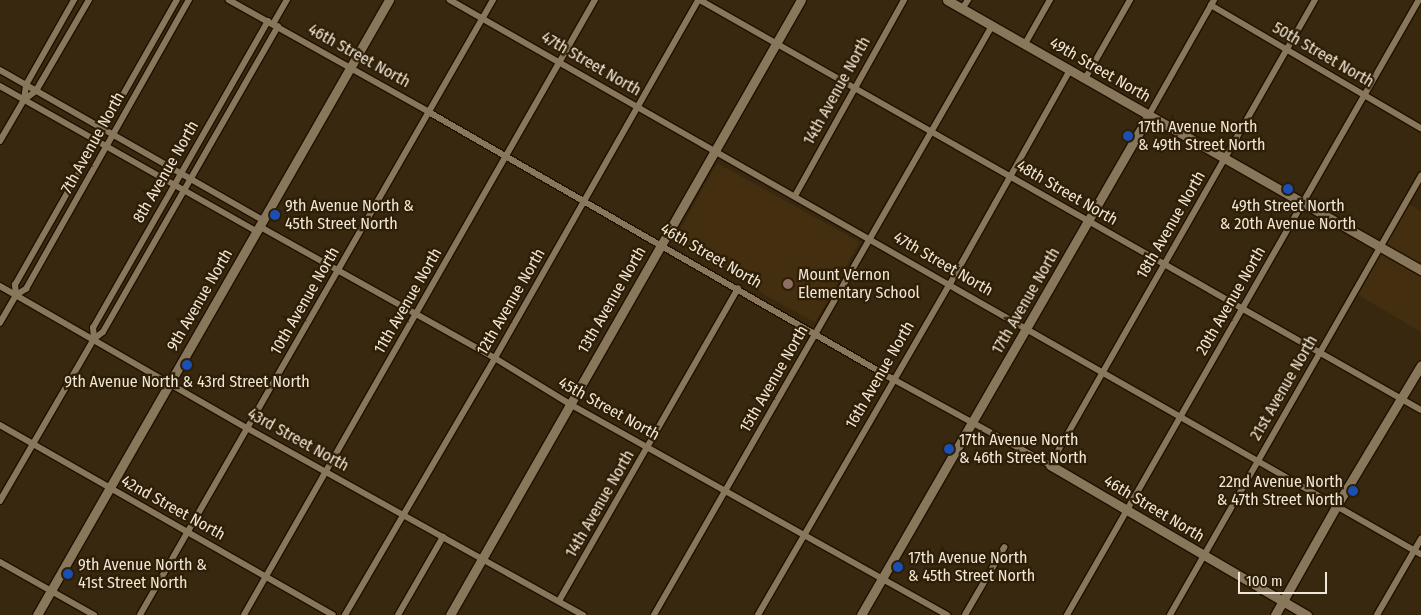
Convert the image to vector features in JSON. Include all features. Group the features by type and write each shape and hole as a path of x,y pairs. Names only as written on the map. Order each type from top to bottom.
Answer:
{"street":[{"path":"0,142 24,100 26,85 74,0"},
{"path":"24,100 36,91 89,0"},
{"name":"7th Avenue North","path":"16,295 15,285 177,0"},
{"name":"7th Avenue North","path":"0,323 16,295 26,289 189,0"},
{"name":"46th Street North","path":"229,0 429,112 893,379 1050,465 1307,615"},
{"name":"8th Avenue North","path":"94,339 93,328 174,185 287,0"},
{"name":"9th Avenue North","path":"36,615 111,488 390,0"},
{"name":"47th Street North","path":"450,0 1421,554"},
{"name":"10th Avenue North","path":"140,615 493,0"},
{"name":"11th Avenue North","path":"244,615 596,0"},
{"name":"48th Street North","path":"699,0 855,86 1421,410"},
{"name":"12th Avenue North","path":"345,615 402,514 495,358 699,0"},
{"name":"13th Avenue North","path":"450,615 801,0"},
{"name":"14th Avenue North","path":"795,196 904,0"},
{"name":"49th Street North","path":"947,0 1421,270"},
{"path":"962,9 968,0"},
{"path":"1025,44 1050,0"},
{"path":"1085,78 1130,0"},
{"name":"18th Avenue North","path":"1050,465 1315,0"},
{"name":"20th Avenue North","path":"1067,615 1419,0"},
{"name":"50th Street North","path":"1213,3 1287,50 1421,128"},
{"name":"17th Avenue North","path":"861,615 974,422 1213,3"},
{"name":"8th Avenue North","path":"0,501 94,339 103,332 192,180 273,24"},
{"name":"15th Avenue North","path":"654,615 933,132 992,26"},
{"name":"45th Street North","path":"0,70 192,180 260,225 495,358 570,404 947,615"},
{"name":"16th Avenue North","path":"758,615 893,379 950,284 1070,70"},
{"name":"45th Street North","path":"0,86 185,191 260,225"},
{"name":"21st Avenue North","path":"1170,615 1421,176"},
{"name":"43rd Street North","path":"0,286 170,382 247,428 583,615"},
{"name":"14th Avenue North","path":"559,601 649,448 738,289"},
{"path":"1275,615 1337,505 1421,365"},
{"name":"42nd Street North","path":"0,424 333,615"},
{"path":"398,615 443,537"},
{"path":"1377,615 1421,539"},
{"path":"965,615 1004,548"},
{"path":"0,562 94,615"}],"shaded area":[{"name":"Mount Vernon Elementary School","path":"717,163 860,242 815,322 672,243"},
{"path":"1409,204 1421,211 1421,266 1385,246"},
{"path":"1382,251 1421,273 1421,332 1357,294"}],"place":[{"name":"17th Avenue North & 49th Street North","path":"1128,136"},
{"name":"49th Street North & 20th Avenue North","path":"1288,189"},
{"name":"9th Avenue North & 45th Street North","path":"275,215"},
{"name":"Mount Vernon Elementary School","path":"788,284"},
{"name":"9th Avenue North & 43rd Street North","path":"187,365"},
{"name":"17th Avenue North & 46th Street North","path":"949,449"},
{"name":"22nd Avenue North & 47th Street North","path":"1353,491"},
{"name":"17th Avenue North & 45th Street North","path":"898,567"},
{"name":"9th Avenue North & 41st Street North","path":"68,574"}]}
